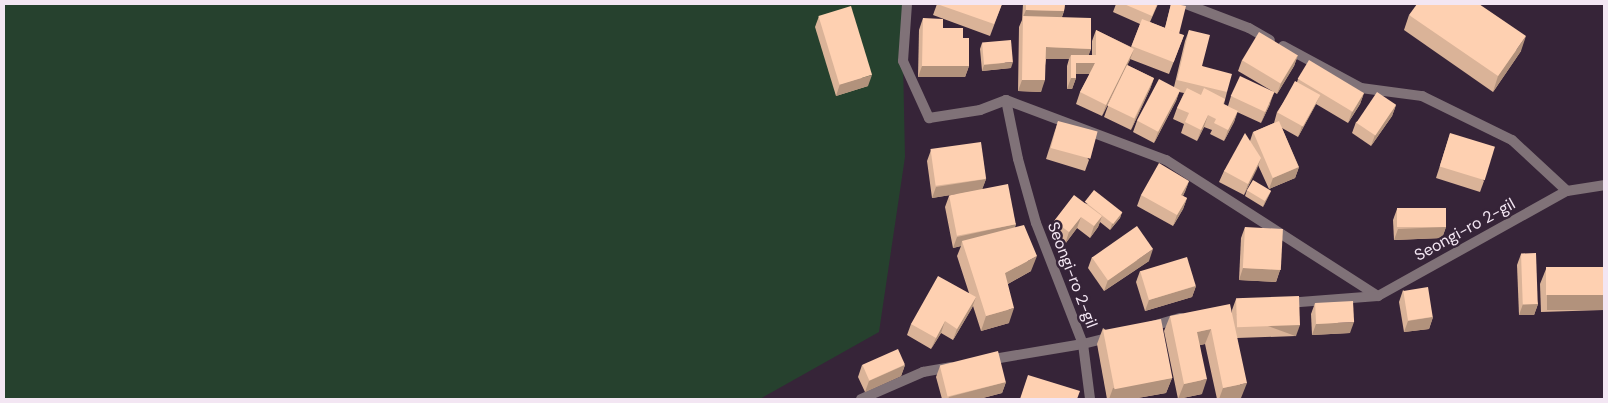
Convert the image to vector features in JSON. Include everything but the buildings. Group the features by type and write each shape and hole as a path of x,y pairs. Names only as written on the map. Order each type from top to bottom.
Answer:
{"street":[{"path":"907,4 903,61 929,118 980,110 1006,100 1166,160 1378,296"},
{"path":"1186,4 1248,28 1362,88 1422,96 1512,140 1567,191"},
{"name":"Seongi-ro 2-gil","path":"1006,100 1018,159 1036,223 1083,344 1120,335"},
{"name":"Seongi-ro 2-gil","path":"1280,303 1378,296 1567,191 1604,185"},
{"path":"1138,330 1193,315"},
{"path":"982,361 1083,344 1090,399"},
{"path":"861,399 923,372 962,365"}],"green space":[{"path":"4,4 907,4 903,61 905,157 879,332 760,399 4,399"}]}
